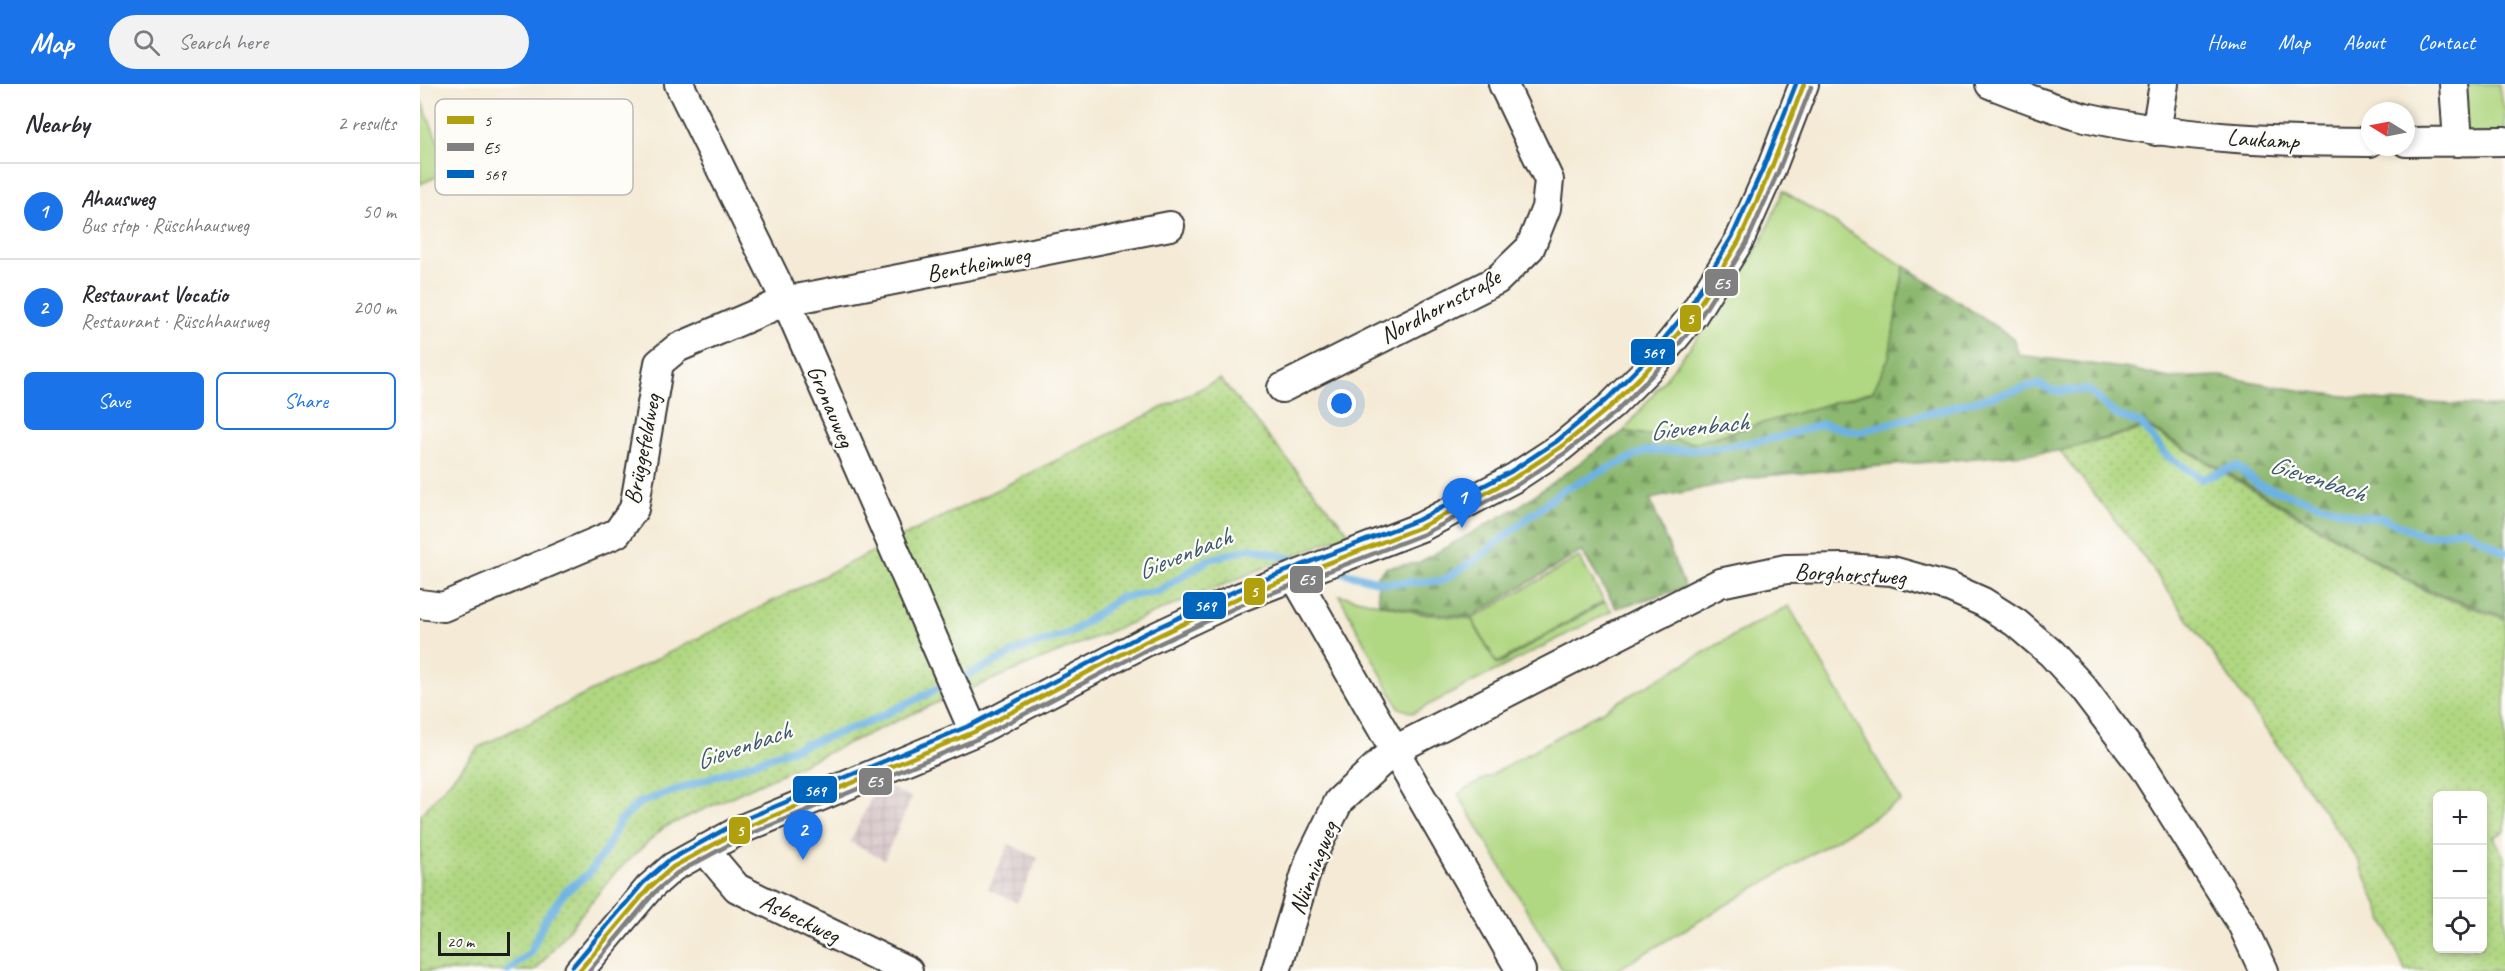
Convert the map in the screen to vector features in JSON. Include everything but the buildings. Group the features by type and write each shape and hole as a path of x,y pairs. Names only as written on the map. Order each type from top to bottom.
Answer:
{"street":[{"name":"Gronauweg","path":"679,84 786,301 974,732"},
{"name":"Nordhornstraße","path":"1282,388 1497,280 1530,248 1546,208 1549,180 1503,84"},
{"path":"579,971 649,888 673,867 704,849 742,829 974,732 1147,641 1238,598 1421,527 1480,497 1561,447 1611,406 1656,361 1693,315 1739,241 1771,169 1804,84"},
{"name":"Laukamp","path":"1990,84 2082,116 2156,131 2292,142 2361,142"},
{"path":"2156,131 2164,84"},
{"path":"2454,84 2458,142"},
{"path":"2415,142 2505,141"},
{"name":"Bentheimweg","path":"786,301 1170,226"},
{"name":"Brüggefeldweg","path":"420,604 443,608 617,533 634,509 659,363 677,348 786,301"},
{"name":"Borghorstweg","path":"1393,751 1720,583 1786,569 1892,571 1949,586 1983,602 2016,623 2051,653 2143,767 2242,924 2264,971"},
{"path":"1295,577 1521,971"},
{"name":"Nünningweg","path":"1276,971 1310,860 1339,801 1393,751"},
{"name":"Asbeckweg","path":"704,849 737,888 908,971"}],"shaded area":[{"path":"879,782 912,798 884,859 850,842"},
{"path":"1009,844 1038,858 1017,903 988,889"}],"green space":[{"path":"2462,84 2498,84 2505,112 2505,133 2466,134"},
{"path":"420,98 435,134 435,178 420,184"},
{"path":"1783,191 1904,266 1889,357 1873,391 1694,443 1624,431 1709,323 1762,241"},
{"path":"1904,266 2013,338 2019,355 2130,369 2169,378 2221,376 2303,391 2386,401 2505,407 2505,617 2427,590 2148,426 2059,451 1762,476 1650,499 1685,588 1616,608 1582,551 1471,617 1423,612 1379,603 1377,576 1387,567 1418,563 1518,507 1624,431 1694,443 1873,391 1889,357"},
{"path":"1220,379 1349,533 938,702 663,828 614,874 535,971 420,971 420,816 479,747"},
{"path":"2148,428 2427,592 2505,619 2505,831 2494,837 2505,859 2505,971 2405,971 2359,861 2144,557 2060,451"},
{"path":"1579,557 1604,601 1497,663 1472,619"},
{"path":"1339,595 1423,614 1471,619 1497,665 1605,602 1612,611 1413,713 1399,708"},
{"path":"1789,606 1901,801 1615,971 1563,971 1458,794"}],"waterway":[{"name":"Gievenbach","path":"1334,570 1384,583 1442,581 1478,558 1563,490 1645,451 1710,449 1776,438 1822,424 1858,432 2038,384 2053,391 2088,390 2115,414 2141,424 2167,456 2202,479 2237,466 2259,485 2356,516 2383,518 2424,536 2464,529 2505,552"},
{"name":"Gievenbach","path":"958,680 1021,649 1072,632 1119,598 1159,591 1208,560 1251,548 1305,562"},
{"name":"Gievenbach","path":"508,971 530,953 545,919 565,892 589,873 606,850 619,822 639,803 869,722 947,684"}],"transit line":[{"name":"569","path":"573,966 643,883 668,861 738,822 971,725 1144,634 1235,591 1418,520 1510,472 1557,441 1606,400 1650,356 1687,311 1732,237 1764,166 1796,84"},
{"name":"5","path":"579,971 649,888 673,867 742,829 974,732 1147,641 1238,598 1421,527 1514,478 1561,447 1611,406 1656,361 1693,315 1739,241 1771,169 1804,84"},
{"name":"E5","path":"589,971 654,893 677,873 745,836 977,739 1150,648 1241,605 1424,534 1517,485 1565,453 1616,412 1661,366 1699,319 1746,244 1778,172 1811,87"}],"place":[{"name":"Ahausweg","path":"1462,528"},
{"name":"Restaurant Vocatio","path":"803,860"}]}
